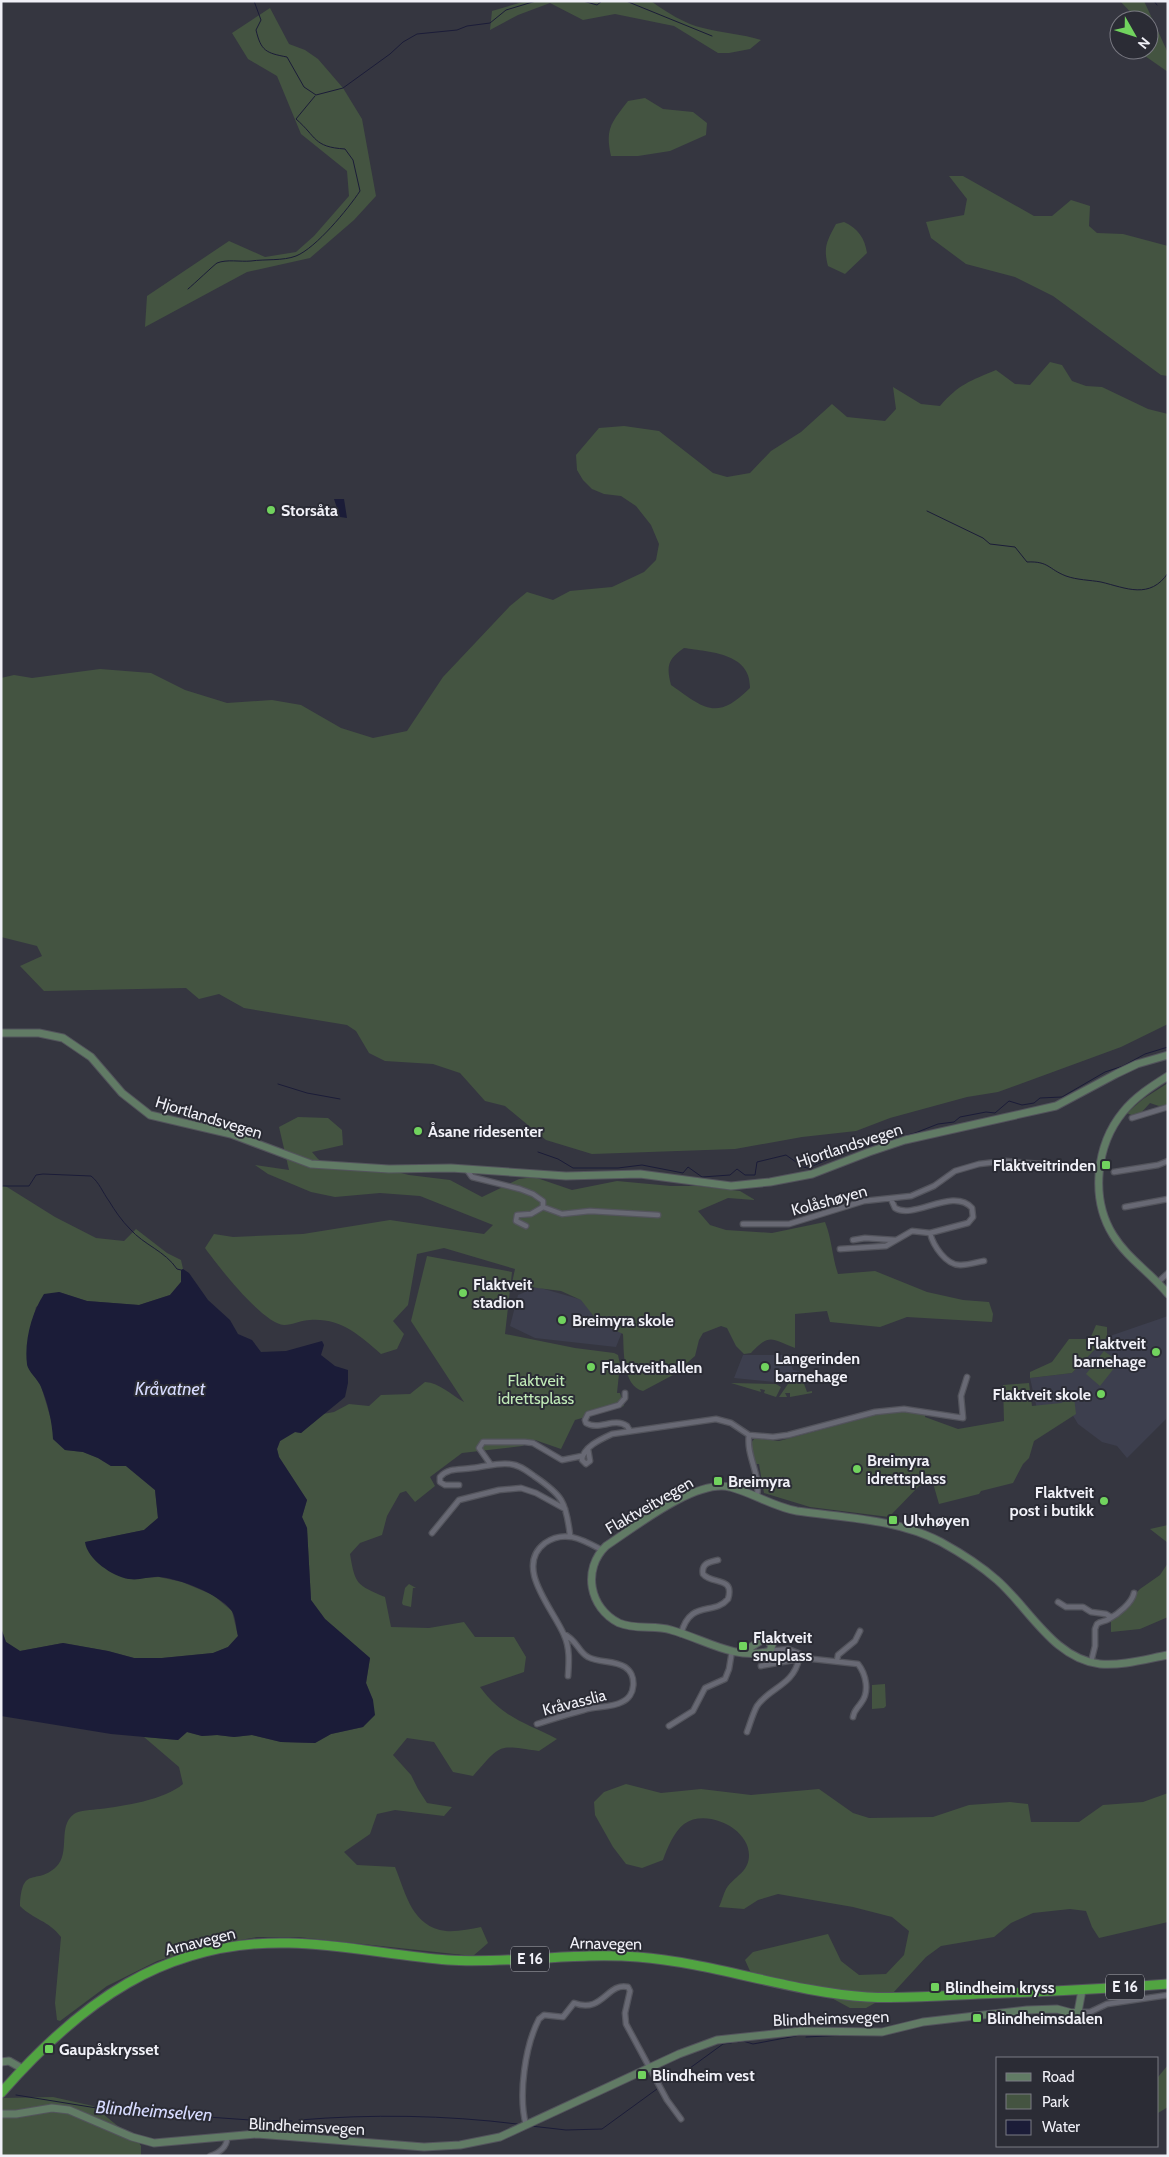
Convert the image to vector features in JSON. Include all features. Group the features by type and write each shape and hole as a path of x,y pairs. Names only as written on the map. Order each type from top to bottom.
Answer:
{"highway":[{"name":"Arnavegen","path":"1,2093 22,2069 79,2015 109,1993 132,1980 172,1962 198,1954 266,1943 315,1944 455,1960 491,1961 593,1956 640,1958 700,1966 810,1989 868,1997 1082,1990 1168,1984"}],"street":[{"name":"Hjortlandsvegen","path":"1,1033 39,1033 63,1038 91,1057 122,1093 150,1115 231,1134 306,1162 389,1169 466,1169 566,1176 640,1174 731,1186 770,1182 812,1174 905,1140 1056,1106 1137,1064 1168,1055"},
{"path":"1168,1076 1144,1092 1123,1112 1105,1146 1100,1169 1101,1202 1112,1234 1126,1252 1168,1294"},
{"path":"1132,1118 1168,1107"},
{"name":"Kolåshøyen","path":"743,1224 789,1224 864,1201 911,1196 923,1192 955,1172 994,1162 1005,1161 1100,1169"},
{"path":"1114,1172 1158,1166 1168,1161"},
{"path":"466,1169 472,1177 533,1194 543,1201 543,1207"},
{"name":"Kolåshøyen","path":"840,1249 886,1246 912,1231 930,1233 968,1223 973,1217 972,1208 966,1203 948,1202 904,1211 899,1210 892,1204 891,1198"},
{"path":"1125,1207 1168,1199"},
{"path":"543,1207 562,1214 590,1211 658,1215"},
{"path":"526,1226 516,1221 517,1215 531,1214 543,1207"},
{"path":"930,1233 933,1244 950,1262 959,1266 984,1261"},
{"name":"Kolåshøyen","path":"853,1240 864,1238 896,1240"},
{"path":"1158,1282 1167,1275"},
{"path":"492,1465 479,1448 483,1442 532,1443 562,1460 582,1456 588,1448 612,1434 716,1420 731,1423 749,1435 773,1437 788,1436 875,1412 904,1409 962,1418 961,1396 967,1377"},
{"path":"625,1393 625,1398 619,1405 588,1414 585,1420 586,1423 592,1426 619,1422 628,1426 630,1431"},
{"path":"749,1435 748,1448 756,1471 757,1496"},
{"path":"582,1456 583,1463 590,1463 588,1448"},
{"path":"459,1484 442,1484 440,1477 446,1471 492,1465 513,1464 524,1469 556,1491 565,1510 570,1535 602,1550"},
{"name":"Flaktveitvegen","path":"800,1657 788,1649 758,1653 732,1651 707,1645 662,1627 628,1626 619,1623 604,1612 596,1600 592,1582 592,1568 602,1550 641,1523 695,1491 716,1486 728,1486 794,1511 892,1524 940,1542 998,1580 1061,1647 1080,1659 1111,1665 1168,1655"},
{"path":"432,1533 459,1500 499,1490 520,1488 536,1493 565,1510"},
{"name":"Kråvasslia","path":"568,1676 569,1655 564,1634 536,1584 533,1561 541,1547 553,1539 570,1535"},
{"path":"681,1634 686,1620 694,1613 720,1605 728,1599 730,1591 728,1585 708,1578 703,1574 705,1564 718,1560"},
{"path":"1091,1662 1096,1646 1095,1629 1097,1624 1112,1617 1133,1598 1134,1593"},
{"path":"1058,1602 1066,1607 1083,1607 1091,1612 1106,1614 1112,1617"},
{"path":"837,1661 838,1656 855,1641 860,1631"},
{"name":"Kråvasslia","path":"537,1724 585,1710 618,1704 626,1700 632,1692 633,1682 628,1670 619,1664 586,1657 575,1641 564,1634"},
{"name":"Flaktveitvegen","path":"743,1652 764,1638 770,1642 770,1650"},
{"path":"669,1726 693,1711 705,1688 725,1679 732,1651"},
{"path":"747,1732 757,1706 785,1684 798,1667 800,1657"},
{"name":"Flaktveitvegen","path":"761,1666 800,1657 858,1664 864,1670 866,1680 865,1691 861,1703 855,1709 853,1717"},
{"path":"526,2124 524,2116 524,2068 537,2023 541,2017 548,2015 563,2017 574,2004 595,2005 618,1987 628,1987 630,1994 625,2013 626,2024 667,2100 681,2119"},
{"path":"1078,2012 1082,1990"},
{"name":"Blindheimsvegen","path":"1,2114 16,2114 52,2108 69,2110 138,2139 154,2143 265,2134 392,2145 443,2146 489,2140 649,2067 717,2040 801,2031 882,2032 923,2022 1026,2010 1057,2009 1072,2013 1090,2012 1107,2004 1168,1996"},
{"path":"1,2062 9,2060 22,2069"},
{"path":"210,2156 221,2150 227,2142 227,2138"}],"shaded area":[{"name":"Breimyra skole","path":"537,1287 600,1305 622,1332 616,1347 535,1338 510,1326 518,1295"},
{"name":"Flaktveit skole","path":"1168,1316 1166,1419 1127,1458 1117,1446 1102,1442 1078,1424 1072,1414 1039,1418 1030,1378 1072,1373 1107,1337"},
{"name":"Langerinden barnehage","path":"743,1355 795,1355 798,1360 791,1363 793,1370 799,1371 793,1384 734,1378"}],"green space":[{"path":"526,1 651,1 689,24 761,40 750,49 718,53 674,26 615,14 583,20 550,3 518,15 490,30 492,11"},
{"path":"1120,1 1144,1 1148,10 1129,10"},
{"path":"270,8 289,44 305,50 318,59 343,88 362,119 376,196 354,220 310,258 247,272 145,327 147,296 229,241 265,257 296,252 314,236 349,196 347,171 301,134 277,76 248,59 232,33"},
{"path":"1159,34 1168,53 1168,72 1151,60 1159,60"},
{"path":"645,98 663,109 693,112 707,123 706,135 670,151 638,156 611,156 609,133 617,115 628,101"},
{"path":"949,176 963,176 1034,216 1052,216 1071,200 1090,206 1089,226 1097,233 1123,234 1168,246 1168,376 1161,375 1053,296 1015,277 966,264 931,238 926,222 964,215 967,199"},
{"path":"844,222 853,227 860,235 865,243 867,253 845,274 828,266 826,254 828,240 836,224"},
{"path":"1050,362 1062,365 1072,381 1086,386 1102,387 1148,409 1168,414 1168,1024 1121,1047 998,1092 967,1097 890,1118 856,1131 802,1137 735,1149 592,1154 546,1140 505,1106 485,1101 460,1073 433,1064 385,1061 369,1053 356,1031 347,1025 244,1008 219,994 199,999 186,988 44,991 20,966 42,956 37,946 1,937 1,678 14,675 32,678 100,669 151,673 185,690 227,703 272,700 301,705 341,728 373,738 407,731 443,677 510,606 527,592 553,600 570,591 612,587 644,572 656,560 659,544 651,525 636,506 621,496 604,494 592,489 577,470 576,455 599,428 624,426 659,431 713,473 727,477 750,473 771,451 801,432 832,404 847,417 885,421 896,409 893,387 921,404 940,406 965,384 996,370 1015,384 1030,385","holes":["684,648 717,653 736,661 749,676 750,688 738,699 719,708 710,708 692,700 671,685 669,673 672,660"]},
{"path":"1168,1083 1168,1105 1159,1106 1150,1103 1140,1114 1133,1116 1127,1113 1143,1099"},
{"path":"298,1117 328,1118 342,1130 343,1145 312,1152 318,1159 336,1170 393,1171 450,1180 482,1197 519,1179 534,1177 572,1190 617,1181 671,1186 698,1186 740,1191 755,1200 728,1198 698,1211 710,1225 726,1230 772,1233 825,1222 838,1274 875,1271 927,1292 963,1300 989,1302 993,1314 992,1322 907,1317 880,1327 830,1322 827,1311 795,1314 795,1348 776,1340 767,1340 751,1353 744,1354 736,1346 727,1328 721,1326 703,1333 695,1356 673,1375 643,1391 636,1388 628,1375 624,1358 623,1334 599,1323 581,1300 561,1291 530,1287 520,1291 512,1283 515,1269 444,1248 417,1254 408,1305 393,1321 404,1334 397,1349 381,1354 357,1334 331,1322 310,1320 284,1325 264,1315 241,1292 205,1248 214,1234 233,1237 303,1234 390,1220 484,1234 493,1225 420,1196 380,1193 335,1197 311,1192 268,1174 255,1165 289,1170 279,1127"},
{"path":"1,1185 55,1217 96,1238 124,1241 136,1229 167,1253 181,1260 183,1269 181,1270 181,1282 170,1295 139,1305 87,1301 59,1292 36,1307 28,1340 27,1365 41,1386 53,1426 53,1439 65,1450 83,1452 111,1466 126,1466 155,1490 158,1518 144,1530 86,1542 128,1579 159,1577 182,1582 213,1595 232,1611 238,1636 228,1647 213,1653 162,1658 134,1658 63,1643 20,1651 6,1642 1,1628"},
{"name":"Flaktveit idrettsplass","path":"427,1256 512,1272 505,1334 618,1355 620,1364 617,1393 620,1393 624,1406 575,1420 561,1449 535,1440 522,1446 462,1453 430,1477 435,1486 415,1502 406,1491 400,1493 387,1516 382,1535 360,1543 350,1554 354,1572 359,1583 368,1590 385,1597 391,1627 429,1628 464,1622 475,1637 514,1637 526,1657 524,1672 480,1687 506,1713 557,1739 539,1751 515,1748 501,1749 490,1757 473,1776 453,1772 434,1742 407,1738 393,1755 411,1775 427,1803 452,1807 444,1816 395,1810 377,1814 370,1834 344,1852 357,1865 395,1867 412,1908 425,1923 446,1931 481,1927 488,1943 473,1956 298,1937 257,1937 206,1946 157,1961 107,1986 60,2021 57,2020 55,2003 61,1937 51,1927 20,1906 21,1893 27,1880 49,1872 56,1867 63,1854 66,1825 74,1814 155,1798 175,1790 183,1784 179,1767 144,1737 178,1740 187,1732 202,1736 234,1737 252,1735 281,1742 315,1743 331,1734 363,1727 373,1700 366,1683 370,1658 325,1619 311,1600 307,1528 302,1517 307,1500 279,1457 277,1449 280,1441 295,1432 301,1433 323,1414 334,1412 349,1404 369,1406 381,1395 410,1394 425,1382 441,1387 464,1402 411,1321"},
{"path":"1096,1325 1107,1327 1107,1337 1072,1373 1030,1378 1030,1372 1052,1362 1069,1339 1090,1339"},
{"path":"1104,1351 1119,1362 1100,1386 1086,1374"},
{"path":"806,1379 803,1381 807,1392 812,1391 812,1393 790,1397 790,1393 785,1393 787,1397 779,1397 788,1384"},
{"path":"731,1383 776,1384 781,1387 776,1397 764,1393 765,1390 760,1389 761,1392"},
{"path":"1029,1383 1032,1406 1061,1403 1074,1397 1076,1414 1034,1441 1029,1458 1023,1464 1013,1483 939,1504 933,1483 919,1486 889,1517 810,1507 764,1493 759,1464 756,1464 750,1444 755,1438 779,1441 876,1415 900,1411 925,1414 925,1417 958,1429 1004,1421 1003,1385"},
{"path":"1168,1525 1168,1543 1150,1529"},
{"path":"1168,1563 1168,1617 1140,1629 1111,1632 1111,1619 1140,1589 1160,1575"},
{"path":"409,1584 416,1588 413,1588 411,1607 402,1603 405,1588"},
{"path":"885,1684 886,1706 884,1708 872,1709 872,1685"},
{"path":"626,1784 661,1793 701,1789 751,1795 819,1789 853,1813 869,1818 933,1817 969,1805 1010,1802 1028,1804 1031,1822 1079,1822 1103,1805 1143,1802 1168,1793 1168,1922 1099,1938 1092,1927 1086,1911 1070,1909 1033,1913 1011,1923 994,1937 941,1946 926,1957 893,1993 866,2008 850,2008 826,1995 763,1977 750,1971 745,1960 753,1952 828,1934 841,1961 859,1975 886,1974 904,1955 909,1931 892,1917 853,1907 778,1894 758,1900 744,1909 719,1907 731,1882 745,1869 749,1855 747,1845 734,1829 725,1823 714,1820 703,1818 693,1820 680,1827 669,1845 663,1860 642,1868 626,1864 613,1847 595,1815 594,1802 604,1792"},
{"path":"1168,2065 1168,2107 1159,2112 1159,2076"},
{"path":"53,2097 93,2106 124,2131 135,2136 141,2146 141,2156 1,2156 1,2098"}],"water":[{"path":"334,499 344,499 347,518 340,517"},
{"name":"Kråvatnet","path":"183,1269 189,1273 208,1300 230,1320 238,1334 252,1340 261,1352 286,1351 322,1341 324,1345 321,1355 335,1366 348,1370 345,1397 301,1433 295,1432 280,1441 277,1449 279,1457 307,1500 302,1517 307,1528 311,1600 325,1619 370,1658 366,1683 373,1700 375,1715 363,1727 331,1734 315,1743 281,1742 252,1735 234,1737 202,1736 187,1732 178,1740 111,1734 1,1716 1,1628 6,1642 20,1651 63,1643 134,1658 162,1658 213,1653 228,1647 238,1636 235,1619 231,1610 218,1598 209,1593 168,1578 123,1578 109,1571 90,1555 85,1542 144,1530 158,1518 155,1490 126,1466 111,1466 83,1452 65,1450 53,1439 46,1399 40,1384 29,1370 27,1364 26,1355 30,1327 36,1309 44,1294 59,1292 87,1301 139,1305 170,1295 181,1282 181,1270"}],"waterway":[{"path":"254,1 261,20 256,30 262,47 269,52 287,57 304,87 316,95 343,88 390,54 403,42 417,34 457,30 467,26 490,23 506,10 536,1"},
{"path":"583,1 597,5 602,1"},
{"path":"626,1 712,36"},
{"path":"1154,1 1157,5"},
{"path":"188,289 217,263 225,261 285,259 304,252 322,237 348,208 360,191 353,160 345,149 327,146 316,140 296,119 315,96"},
{"path":"927,511 983,538 990,544 1015,547 1027,562 1044,564 1070,577 1137,590 1153,587 1168,573"},
{"path":"538,1152 558,1159 573,1168 618,1168 642,1165 683,1173 688,1167 702,1177 730,1175 737,1169 745,1175 755,1175 757,1162 786,1155 803,1167 808,1168 843,1153 915,1133 938,1124 954,1122 960,1117 986,1112 995,1113 1009,1101 1022,1105 1034,1103 1040,1098 1062,1097 1105,1072 1123,1066 1145,1054 1168,1047"},
{"path":"278,1084 307,1093 340,1099"},
{"path":"1,1186 29,1186 36,1175 43,1174 91,1176 99,1184 119,1216 130,1229 167,1257 177,1269 181,1270"},
{"name":"Blindheimselven","path":"806,2037 845,2035"},
{"name":"Blindheimselven","path":"738,2042 743,2041 753,2044 796,2036"},
{"name":"Blindheimselven","path":"668,2080 690,2068 723,2044 731,2043"},
{"name":"Blindheimselven","path":"531,2126 566,2130 602,2129 657,2089"},
{"name":"Blindheimselven","path":"16,2095 109,2110 250,2120 292,2121"},
{"name":"Blindheimselven","path":"299,2120 408,2116 517,2124"}],"place":[{"name":"Storsåta","path":"271,510"},
{"name":"Åsane ridesenter","path":"418,1131"},
{"name":"Flaktveitrinden","path":"1106,1165"},
{"name":"Flaktveit stadion","path":"463,1293"},
{"name":"Breimyra skole","path":"562,1320"},
{"name":"Flaktveit barnehage","path":"1156,1352"},
{"name":"Flaktveithallen","path":"591,1367"},
{"name":"Langerinden barnehage","path":"765,1367"},
{"name":"Flaktveit skole","path":"1101,1394"},
{"name":"Breimyra idrettsplass","path":"857,1469"},
{"name":"Breimyra","path":"718,1481"},
{"name":"Flaktveit post i butikk","path":"1104,1501"},
{"name":"Ulvhøyen","path":"893,1520"},
{"name":"Flaktveit snuplass","path":"743,1646"},
{"name":"Blindheim kryss","path":"935,1987"},
{"name":"Blindheimsdalen","path":"977,2018"},
{"name":"Gaupåskrysset","path":"49,2049"},
{"name":"Blindheim vest","path":"642,2075"}]}
